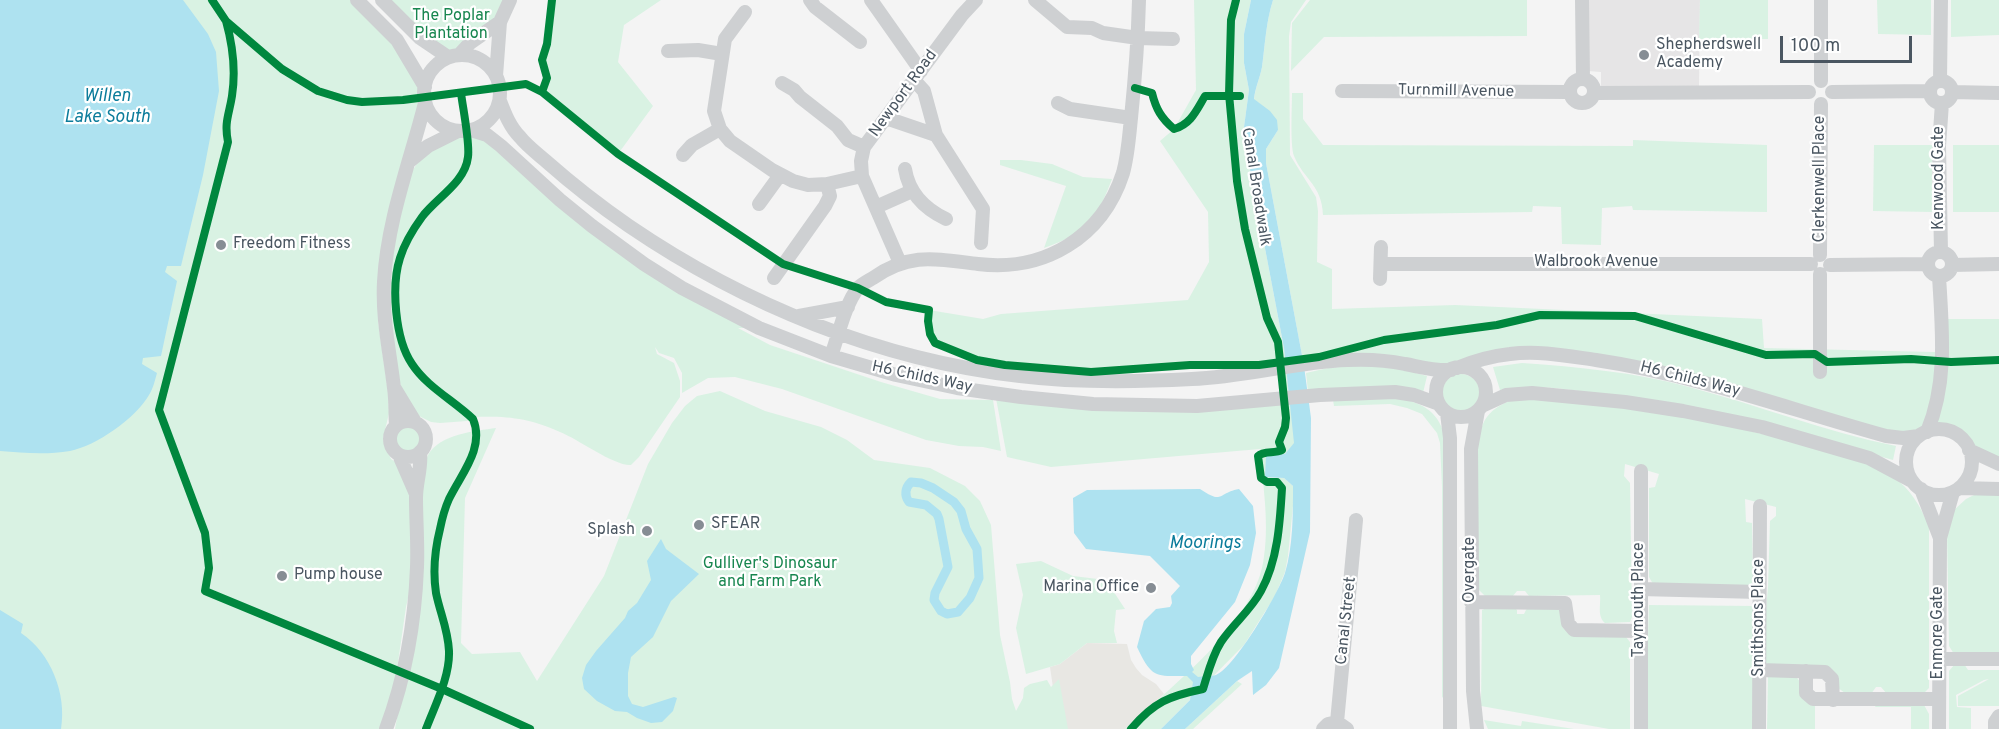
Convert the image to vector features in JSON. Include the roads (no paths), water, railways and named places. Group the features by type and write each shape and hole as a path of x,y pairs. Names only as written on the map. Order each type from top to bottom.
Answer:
{"street":[{"path":"357,0 397,40 425,87"},
{"path":"382,0 420,38 453,56 466,55 481,60 497,77"},
{"path":"411,160 428,146 484,124 494,114 500,97 497,77 500,22 510,0"},
{"path":"810,0 815,7 861,42"},
{"path":"871,0 917,75 924,91 936,135 983,209 981,243"},
{"name":"Newport Road","path":"900,263 862,176 861,161 864,147 962,15 976,0"},
{"path":"1035,0 1067,27 1092,28 1102,33 1137,38 1173,39"},
{"path":"831,356 848,307 858,288 886,268 900,263 944,259 1008,266 1041,259 1064,249 1083,235 1098,219 1113,196 1123,172 1128,147 1135,88 1139,0"},
{"path":"1582,0 1583,79"},
{"path":"1821,0 1821,81"},
{"path":"1940,81 1941,0"},
{"path":"746,12 726,39 722,54 714,111 720,129 730,141 780,175 793,181 808,185 827,184 862,176"},
{"path":"396,425 395,389 384,319 384,282 391,229 425,103 425,87 430,72 500,22"},
{"path":"668,51 698,50 722,54"},
{"path":"1583,79 1590,82 1594,93 1591,99 1582,103 1575,101 1570,92 1572,84 1583,79"},
{"path":"1821,81 1829,84 1832,92 1830,99 1821,104 1814,102 1809,92 1811,85 1821,81"},
{"path":"1940,81 1947,82 1952,92 1950,98 1942,103 1933,100 1930,91 1932,86 1940,81"},
{"path":"782,83 794,90 837,126 848,140 864,147"},
{"name":"Turnmill Avenue","path":"1342,91 1570,92"},
{"path":"1832,92 1930,91"},
{"path":"1594,93 1809,92"},
{"path":"1952,92 1999,93"},
{"name":"H6 Childs Way","path":"500,97 508,122 520,138 572,184 603,208 695,268 763,303 839,333 901,353 980,370 1095,381 1195,379 1364,359 1390,361 1436,370 1454,369 1478,360 1512,354 1556,355 1612,362 1699,380 1886,436 1903,438 1923,434"},
{"path":"425,103 437,122 447,128 464,131"},
{"path":"1058,103 1070,109 1131,118"},
{"name":"Kenwood Gate","path":"1941,252 1939,146 1942,103"},
{"name":"Clerkenwell Place","path":"1820,372 1821,104"},
{"path":"886,118 936,135"},
{"path":"683,155 692,145 720,129"},
{"name":"H6 Childs Way","path":"464,131 487,135 592,226 682,288 759,328 831,356 896,375 982,391 1093,404 1197,406 1263,402 1320,395 1395,392 1414,395 1443,408"},
{"path":"905,170 912,191 926,207 946,219"},
{"path":"759,204 780,175"},
{"path":"774,278 825,206 830,196 827,184"},
{"path":"876,207 912,191"},
{"path":"1380,279 1381,248"},
{"path":"1941,252 1950,258 1952,264 1946,274 1939,276 1932,273 1928,264 1933,254 1941,252"},
{"name":"Walbrook Avenue","path":"1381,264 1928,264"},
{"path":"1952,264 1999,264"},
{"path":"1939,276 1943,352 1940,395 1944,415 1956,435"},
{"path":"797,316 848,307"},
{"path":"1454,369 1471,369 1482,378 1486,392 1480,408 1472,414 1459,417 1443,408 1437,388 1444,374 1454,369"},
{"path":"386,729 406,657 415,603 416,496 420,452 426,438 395,389"},
{"name":"H6 Childs Way","path":"1480,408 1506,395 1532,393 1625,402 1683,411 1762,427 1869,458 1916,485"},
{"path":"1940,395 1923,434 1908,452 1906,462 1916,485 1931,494 1942,495 1957,490 1990,487 1999,489"},
{"name":"Overgate","path":"1443,408 1450,438 1451,724"},
{"name":"Overgate","path":"1477,725 1473,691 1471,449 1480,408"},
{"path":"415,422 405,421 396,425 392,430 390,441 394,450 399,454 410,456 420,452"},
{"path":"1923,434 1947,431 1964,441 1972,460 1971,470 1967,480 1957,490"},
{"path":"1969,450 1999,464"},
{"path":"399,454 416,496"},
{"name":"Taymouth Place","path":"1641,471 1641,729"},
{"name":"Enmore Gate","path":"1916,485 1940,538"},
{"name":"Enmore Gate","path":"1939,729 1940,538 1957,490"},
{"name":"Smithsons Place","path":"1759,729 1760,506"},
{"name":"Canal Street","path":"1344,726 1356,520"},
{"path":"1640,590 1759,592"},
{"path":"1472,602 1565,603 1568,623 1574,630 1640,631"},
{"path":"1939,659 1999,659"},
{"path":"1760,670 1825,672 1830,675 1834,686 1833,700"},
{"path":"1806,671 1806,693 1813,699 1939,699"},
{"path":"1995,729 1995,722 1999,716"},
{"path":"1323,729 1328,724 1344,726"}],"water":[{"name":"Willen Lake South","path":"0,0 183,0 208,34 216,52 219,91 203,175 181,266 167,266 165,272 177,281 161,356 143,358 142,364 157,373 153,387 143,404 125,422 103,437 70,451 26,453 0,451"},
{"name":"Moorings","path":"1251,0 1273,0 1267,25 1262,67 1254,99 1270,111 1277,120 1278,130 1266,149 1266,163 1304,366 1311,418 1310,532 1279,668 1266,685 1253,695 1252,671 1237,681 1185,729 1161,729 1190,700 1193,682 1187,676 1156,674 1147,665 1137,647 1144,621 1156,609 1170,607 1171,596 1180,586 1150,556 1086,549 1074,533 1073,498 1087,490 1200,489 1217,497 1239,489 1253,506 1256,533 1250,565 1235,602 1191,656 1194,670 1192,672 1198,677 1214,676 1224,669 1255,629 1281,583 1290,552 1293,519 1293,486 1284,478 1265,477 1266,456 1285,454 1294,443 1284,348 1245,143 1244,127 1249,90 1244,63 1244,34"},
{"path":"661,539 666,549 699,574 671,601 653,637 631,657 628,696 632,704 643,707 677,698 673,711 662,722 651,723 627,712 615,711 597,701 584,689 582,678 586,665 625,618 628,611 637,603 651,580 647,561"},
{"path":"0,610 23,624 21,633 32,641 48,663 62,702 61,729 0,729"}],"waterway":[{"path":"911,482 933,488 954,502 961,511 966,529 977,549 979,578 970,598 958,612 947,614 941,611 934,600 935,593 948,567 939,519 937,514 926,505 909,502 906,492 911,482"}],"place":[{"name":"Shepherdswell Academy","path":"1644,55"},
{"name":"Freedom Fitness","path":"221,245"},
{"name":"SFEAR","path":"699,525"},
{"name":"Splash","path":"647,531"},
{"name":"Pump house","path":"282,576"},
{"name":"Marina Office","path":"1151,588"}],"park label":[{"name":"The Poplar Plantation","path":"451,26"},
{"name":"Gulliver's Dinosaur and Farm Park","path":"770,574"}]}
